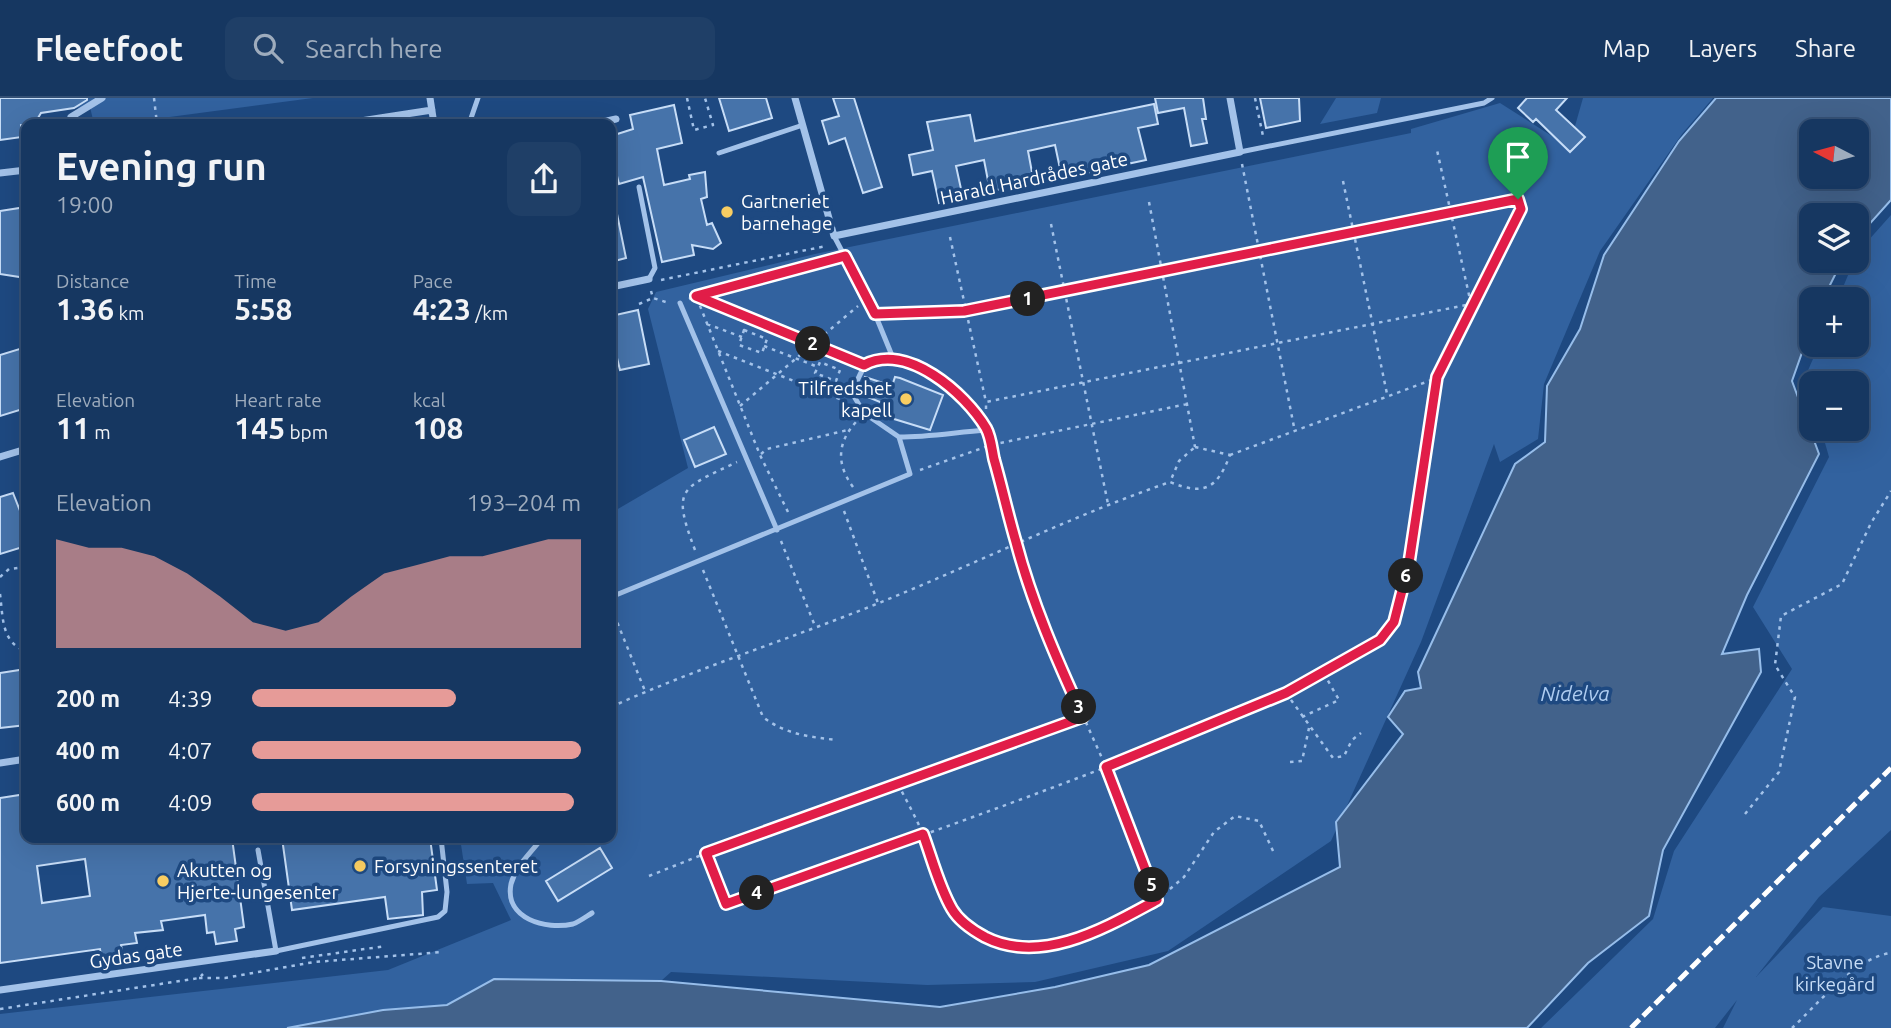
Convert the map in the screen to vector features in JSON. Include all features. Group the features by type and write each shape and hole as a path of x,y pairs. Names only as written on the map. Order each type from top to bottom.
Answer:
{"street":[{"path":"71,117 102,98"},
{"path":"429,98 433,119"},
{"path":"795,98 834,236"},
{"path":"1230,98 1240,152"},
{"path":"374,119 432,110"},
{"name":"Harald Hardrådes gate","path":"834,236 1240,152"},
{"path":"0,173 21,171"},
{"path":"616,286 649,279"},
{"path":"0,457 21,451"},
{"path":"0,763 21,760"},
{"name":"Gydas gate","path":"0,990 276,951"}],"lane":[{"path":"471,119 478,98"},
{"path":"1240,152 1484,103 1492,98"},
{"path":"719,153 803,125"},
{"path":"639,187 656,268 649,279"},
{"path":"834,236 875,314 893,358"},
{"path":"680,303 777,530"},
{"path":"877,358 893,358 927,371 950,386 987,430 943,432 930,437 899,437 864,414 852,393 864,365 877,358"},
{"path":"616,595 910,474 899,437"},
{"path":"258,850 276,951 438,917 445,911 447,892 442,843"},
{"path":"538,843 522,861 511,886 511,899 517,913 534,923 574,924 592,912"}],"path":[{"path":"154,98 156,119"},
{"path":"687,98 694,130 713,125 705,98"},
{"path":"1255,98 1265,147"},
{"path":"1437,150 1471,304"},
{"path":"1240,152 1257,251 1295,432"},
{"path":"1343,181 1351,231 1387,394"},
{"path":"706,853 726,904 1106,767 1286,693 1380,640 1394,622 1409,563 1437,377 1471,304 1521,209 1518,199 964,311 875,314"},
{"path":"1149,202 1195,447"},
{"path":"1051,223 1108,504"},
{"path":"653,298 649,279 663,280 828,245 834,236"},
{"path":"950,237 986,402 987,430 1016,545 1049,640 1106,767 1157,900"},
{"path":"639,304 653,298 666,303 680,303 696,296 845,256"},
{"path":"696,296 760,455 793,523"},
{"path":"696,296 864,365"},
{"path":"740,405 867,299"},
{"path":"986,402 1276,341 1471,304"},
{"path":"707,324 742,337"},
{"path":"744,330 767,339 761,353 739,345 742,337 744,330"},
{"path":"764,346 818,367"},
{"path":"718,351 845,401 855,401"},
{"path":"820,362 841,370 836,381 815,373 818,367 820,362"},
{"path":"1195,447 1230,455 1437,377"},
{"path":"910,474 991,445 1187,404"},
{"path":"858,495 840,463 842,444 848,430 864,414"},
{"path":"837,740 802,736 776,728 763,717 699,561 682,515 682,498 693,483 760,455 767,449 848,430"},
{"path":"1170,482 1179,461 1195,447"},
{"path":"616,705 738,654 878,603 1108,504 1170,482 1192,491 1211,485 1222,476 1230,455"},
{"path":"1745,814 1779,772 1795,697 1775,665 1781,616 1842,584 1871,523 1891,491"},
{"path":"841,503 878,603"},
{"path":"777,530 815,626"},
{"path":"0,577 9,569 21,568"},
{"path":"0,594 5,632 21,649"},
{"path":"616,618 645,691"},
{"path":"1302,717 1339,700 1323,672"},
{"path":"1286,693 1333,758 1344,756 1352,740 1361,733"},
{"path":"649,876 1083,717"},
{"path":"1290,762 1302,761 1310,727"},
{"path":"898,785 923,834 953,911 974,932 1001,945 1029,949 1060,942 1104,928 1157,900 1184,877 1214,832 1235,816 1259,821 1274,853"},
{"path":"282,961 386,947"},
{"path":"0,1009 199,978 225,978 314,962 443,952"},
{"path":"1791,1028 1861,965 1879,955 1891,953"},
{"path":"199,978 205,972"}],"green space":[{"path":"71,98 313,98 155,119 93,119 90,107 72,108"},
{"path":"1336,98 1381,98 1377,113 1320,124"},
{"path":"1583,98 1713,98 1682,134 1600,251 1544,384 1538,439 1500,462 1494,444 1421,642 1331,841 1168,951 1035,982 927,985 671,972 661,981 495,979 447,1005 383,1010 287,1028 0,1028 0,1014 388,970 511,920 493,883 467,884 461,843 616,843 616,510 688,468 648,309 656,292 815,254 1411,133 1411,129 1500,103 1569,147"},
{"name":"Stavne kirkegård","path":"1891,215 1891,830 1819,897 1756,977 1823,907 1891,916 1891,1028 1723,1028 1737,1000 1715,1028 1541,1028 1653,919 1674,851 1792,669 1753,607 1829,457 1824,441 1869,441 1869,371 1808,371 1814,357 1869,357 1869,287 1843,287 1849,273 1869,273 1869,240"}],"water":[{"name":"Nidelva","path":"1716,98 1891,98 1891,200 1869,225 1869,203 1799,203 1799,273 1836,273 1829,287 1799,287 1800,357 1792,381 1799,400 1799,441 1814,441 1819,454 1747,595 1722,654 1759,649 1761,672 1663,850 1649,916 1588,963 1527,1028 287,1028 383,1010 447,1005 494,979 661,981 940,1007 1055,987 1149,965 1340,867 1336,822 1403,734 1388,717 1405,691 1421,688 1418,672 1515,464 1545,442 1547,386 1580,329 1604,255 1679,141"}],"building":[{"path":"0,98 87,98 74,108 41,113 37,119 21,119 21,137 0,140"},
{"path":"719,98 766,98 772,118 729,131"},
{"path":"833,98 854,98 882,187 863,193 845,138 829,144 822,121 839,116"},
{"path":"1155,98 1203,98 1206,119 1202,119 1207,143 1191,146 1184,108 1158,113"},
{"path":"1260,98 1299,98 1300,121 1266,128"},
{"path":"1527,98 1567,98 1556,110 1585,137 1570,152 1536,119 1533,122 1518,108"},
{"path":"1154,104 1158,124 1138,128 1146,160 1062,178 1055,145 1028,151 1034,183 990,191 984,160 956,166 963,198 939,203 932,171 913,175 909,155 933,150 927,122 970,115 975,141"},
{"path":"674,105 682,143 657,149 664,185 690,179 689,175 705,172 707,197 701,199 707,225 712,223 721,243 713,249 692,245 694,255 662,262 643,177 619,184 616,172 616,134 633,129 630,115"},
{"path":"21,208 21,277 0,274 0,211"},
{"path":"616,214 626,258 616,261"},
{"path":"638,310 649,364 620,370 616,358 616,315"},
{"path":"21,349 21,410 0,416 0,355"},
{"name":"Tilfredshet kapell","path":"865,377 892,386 895,377 900,378 943,395 930,430 881,415 885,404 858,393"},
{"path":"714,427 726,454 695,467 684,440"},
{"path":"13,493 21,513 21,548 0,554 0,497"},
{"path":"21,670 21,726 0,728 0,673"},
{"name":"Akutten og Hjerte-lungesenter","path":"21,795 21,843 233,843 244,927 235,929 237,941 216,944 214,932 207,933 205,915 161,921 163,930 135,933 137,943 121,945 123,957 102,960 100,949 0,963 0,798","holes":["85,859 90,896 42,903 37,866"]},
{"name":"Forsyningssenteret","path":"283,843 431,843 437,890 422,892 423,915 388,919 385,897 292,910"},
{"path":"600,848 612,868 558,901 546,881"}],"railway":[{"path":"1631,1028 1891,768"}],"place":[{"name":"Gartneriet barnehage","path":"727,212"},
{"name":"Tilfredshet kapell","path":"906,399"},
{"name":"Forsyningssenteret","path":"360,866"},
{"name":"Akutten og Hjerte-lungesenter","path":"163,881"}],"route":[{"path":"1518,199 1521,209 1471,304 1437,377 1409,563 1394,622 1380,640 1286,693 1106,767 1157,900 1104,928 1060,942 1029,949 1001,945 974,932 953,911 923,834 726,904 706,853 1083,717 1049,640 1016,545 987,430 950,386 927,371 893,358 877,358 864,365 696,296 706,291 845,256 875,314 964,311 1518,199"}]}
